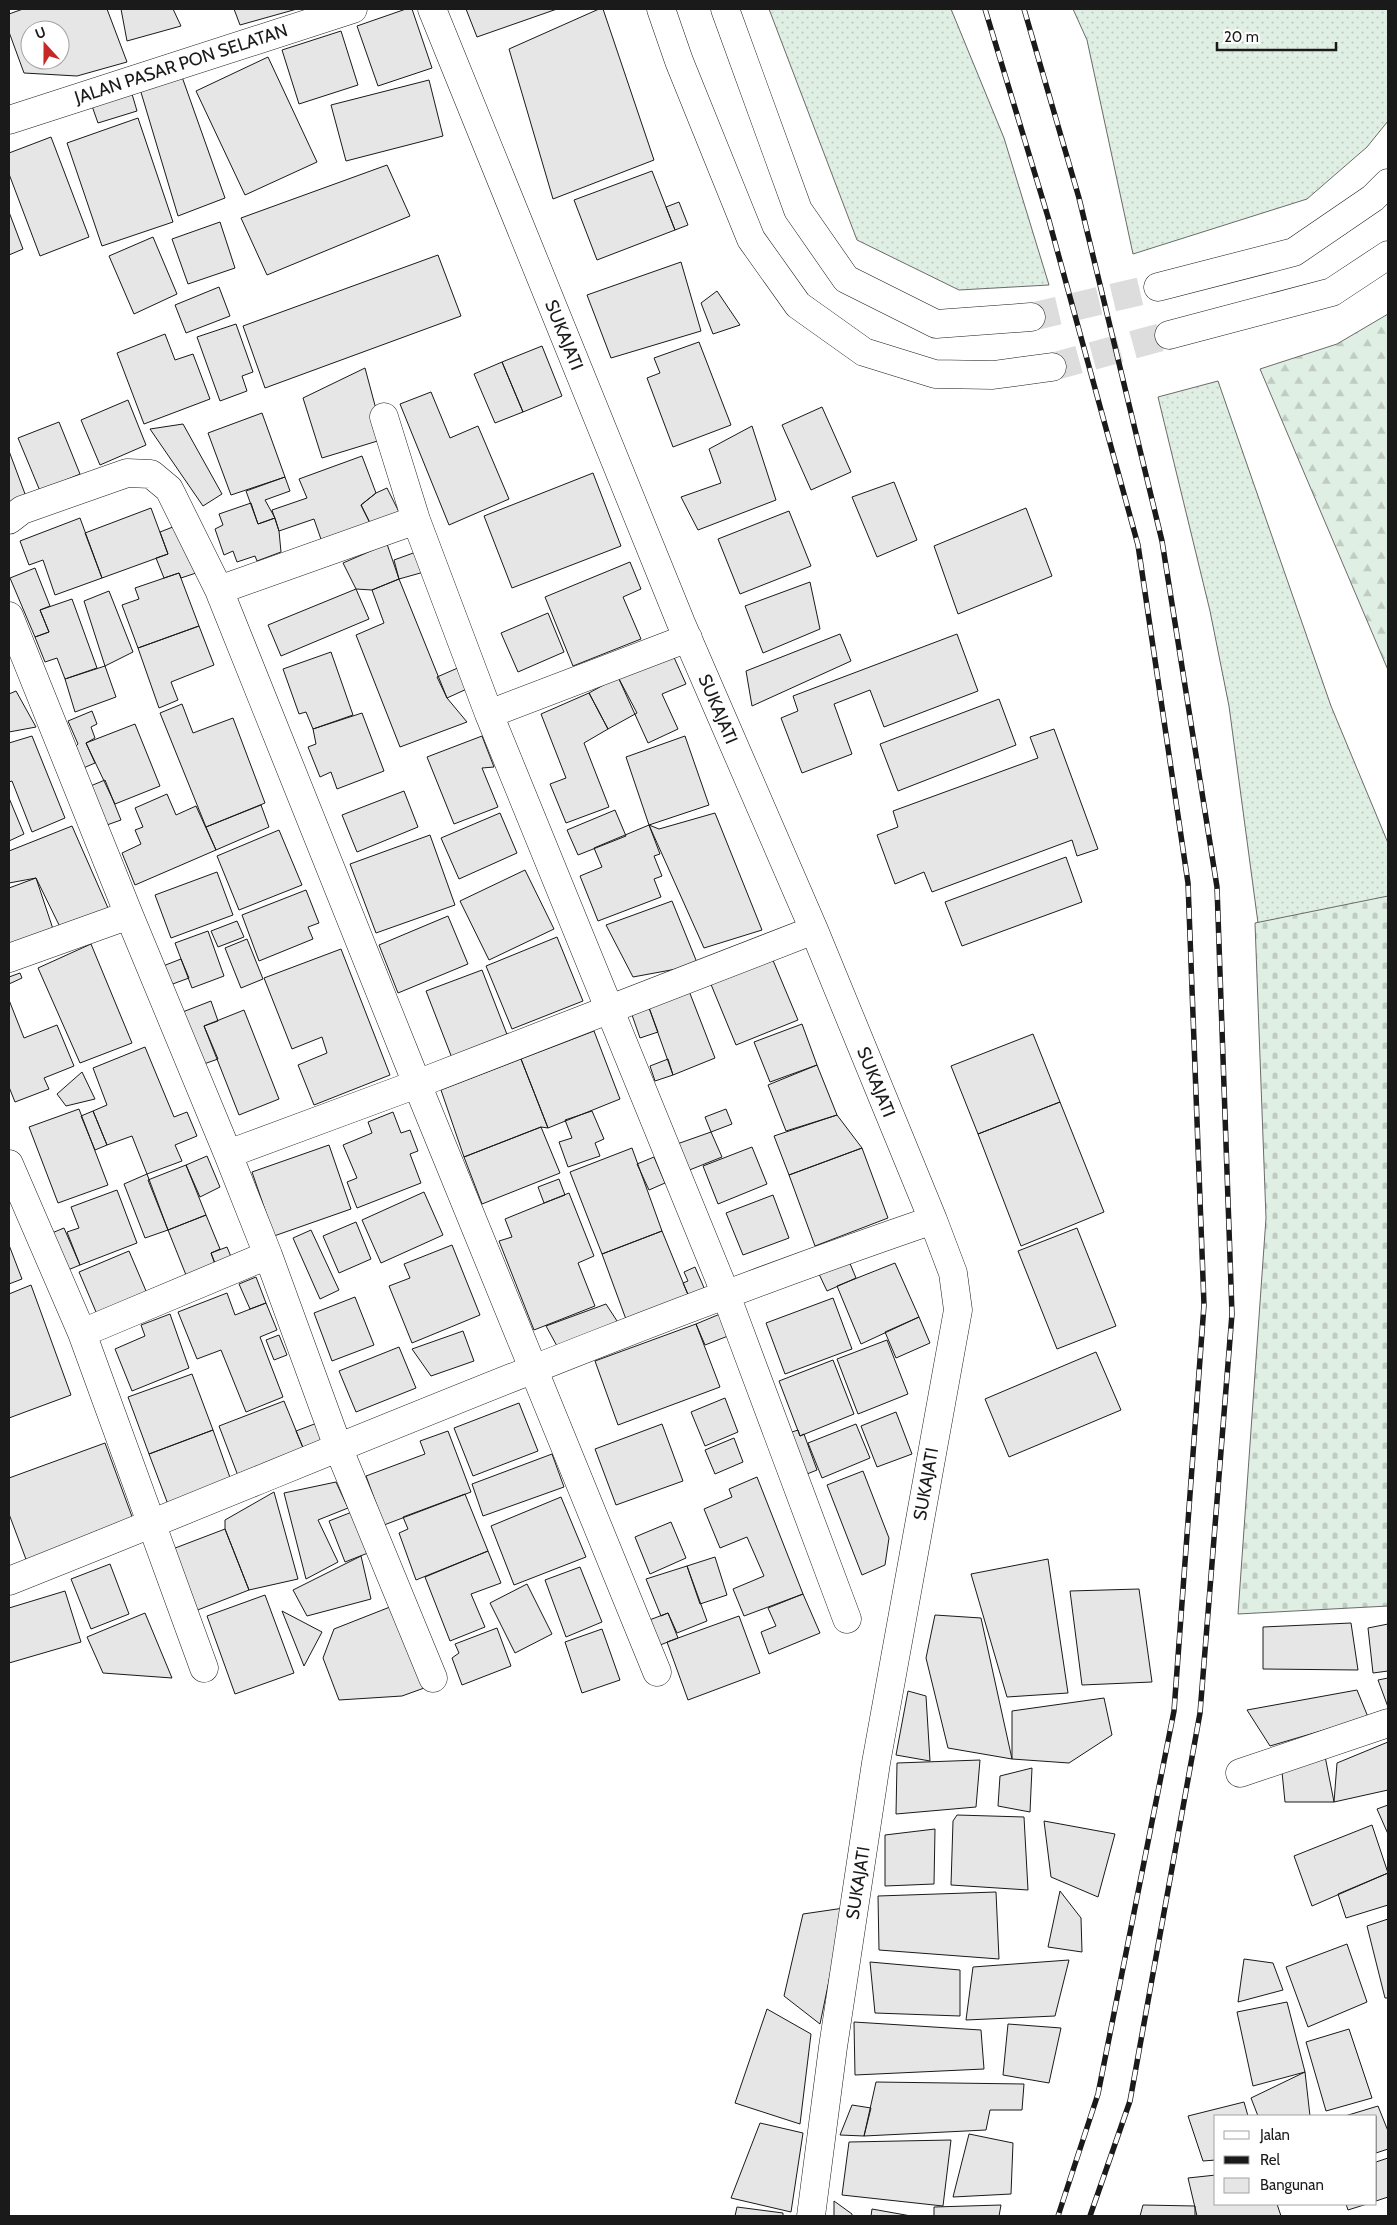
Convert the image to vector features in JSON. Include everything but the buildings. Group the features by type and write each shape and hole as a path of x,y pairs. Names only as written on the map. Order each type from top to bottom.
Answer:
{"street":[{"name":"JALAN PASAR PON SELATAN","path":"9,120 353,9"},
{"name":"SUKAJATI","path":"432,9 688,638 814,930 953,1273 958,1310 876,1763 833,2047 811,2216"},
{"path":"661,9 679,61 751,239 798,305 864,352 935,374 993,375 1052,367"},
{"path":"725,9 798,210 846,279 936,324 1031,317"},
{"path":"1158,287 1294,252 1373,198 1388,183"},
{"path":"1169,336 1332,292 1388,255"},
{"path":"384,417 416,520 489,714 726,1295 847,1619"},
{"path":"9,520 22,510 127,473 151,474 169,489 219,590 656,1672"},
{"path":"219,590 416,520"},
{"path":"9,616 129,915 228,1154 268,1255 338,1447 433,1678"},
{"path":"489,714 688,638"},
{"path":"9,958 129,915"},
{"path":"228,1154 417,1084 814,930"},
{"path":"9,1164 82,1333 204,1668"},
{"path":"9,1581 338,1447 534,1370 726,1295 933,1220"},
{"path":"82,1333 268,1255"},
{"path":"1240,1773 1388,1723"}],"green space":[{"path":"769,9 951,9 1004,138 1049,285 959,290 857,240"},
{"path":"1073,9 1388,9 1388,121 1367,147 1307,199 1133,254 1087,40"},
{"path":"1388,314 1388,670 1260,369 1337,344"},
{"path":"1218,381 1331,706 1388,843 1388,897 1258,923 1229,706 1210,611 1158,397"},
{"path":"1388,896 1388,1606 1238,1614 1266,1218 1255,923"}],"tunnel":[{"path":"1031,317 1158,287"},
{"path":"1052,367 1169,335"}],"railway":[{"path":"985,9 1048,217 1138,545 1188,883 1204,1305 1174,1711 1098,2094 1058,2216"},
{"path":"1024,9 1079,198 1162,541 1217,887 1232,1314 1200,1713 1130,2101 1090,2216"}]}
